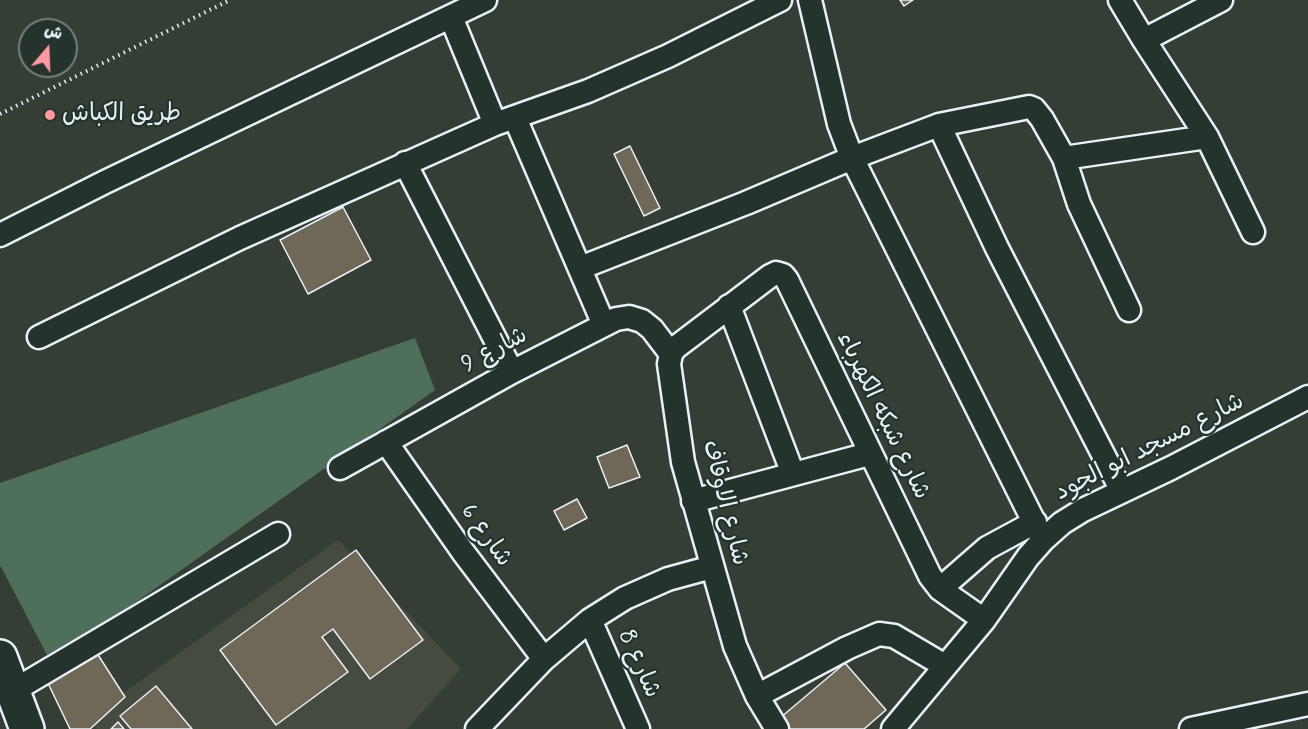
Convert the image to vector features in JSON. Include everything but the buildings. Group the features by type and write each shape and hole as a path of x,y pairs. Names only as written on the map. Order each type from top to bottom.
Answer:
{"main road":[{"path":"0,657 27,729"}],"street":[{"path":"0,235 485,0"},
{"path":"39,337 240,238 405,163 505,121 588,91 668,56 780,0"},
{"path":"810,0 839,124 852,158 1039,531 987,548 940,589"},
{"path":"1120,0 1207,137 1253,232"},
{"path":"1144,40 1221,0"},
{"path":"451,17 580,268 604,325"},
{"path":"580,268 939,125 1029,107 1042,118 1064,158 1079,204 1129,310"},
{"path":"939,125 997,248 1122,491"},
{"path":"1064,158 1207,137"},
{"path":"405,163 512,372"},
{"name":"شارع شبكه الكهرباء","path":"729,306 770,276 776,273 783,274 920,560 940,589 984,620"},
{"path":"670,354 729,306 793,474"},
{"name":"شارع 9","path":"340,468 512,372 616,319 629,317 642,321 652,329 670,354"},
{"name":"شارع الاوقاف","path":"670,354 669,364 682,462 693,501 735,646 757,696 777,729"},
{"name":"شارع مسجد ابو الجود","path":"893,729 984,620 1028,557 1039,531 1062,523 1083,510 1306,404"},
{"name":"شارع 6","path":"386,442 463,552 544,659"},
{"path":"693,501 869,454"},
{"path":"13,691 278,534"},
{"path":"477,729 544,659 590,620 625,598 668,579 712,567"},
{"name":"شارع 8","path":"590,620 638,729"},
{"path":"757,696 847,648 879,634 894,636 945,666"},
{"path":"1191,729 1308,704"}],"path":[{"path":"0,114 230,0"}],"shaded area":[{"path":"338,540 461,669 407,729 97,729 87,719"}],"green space":[{"path":"415,338 435,390 122,612 47,655 0,565 0,483"}],"place":[{"name":"طريق الكباش","path":"50,115"}]}
